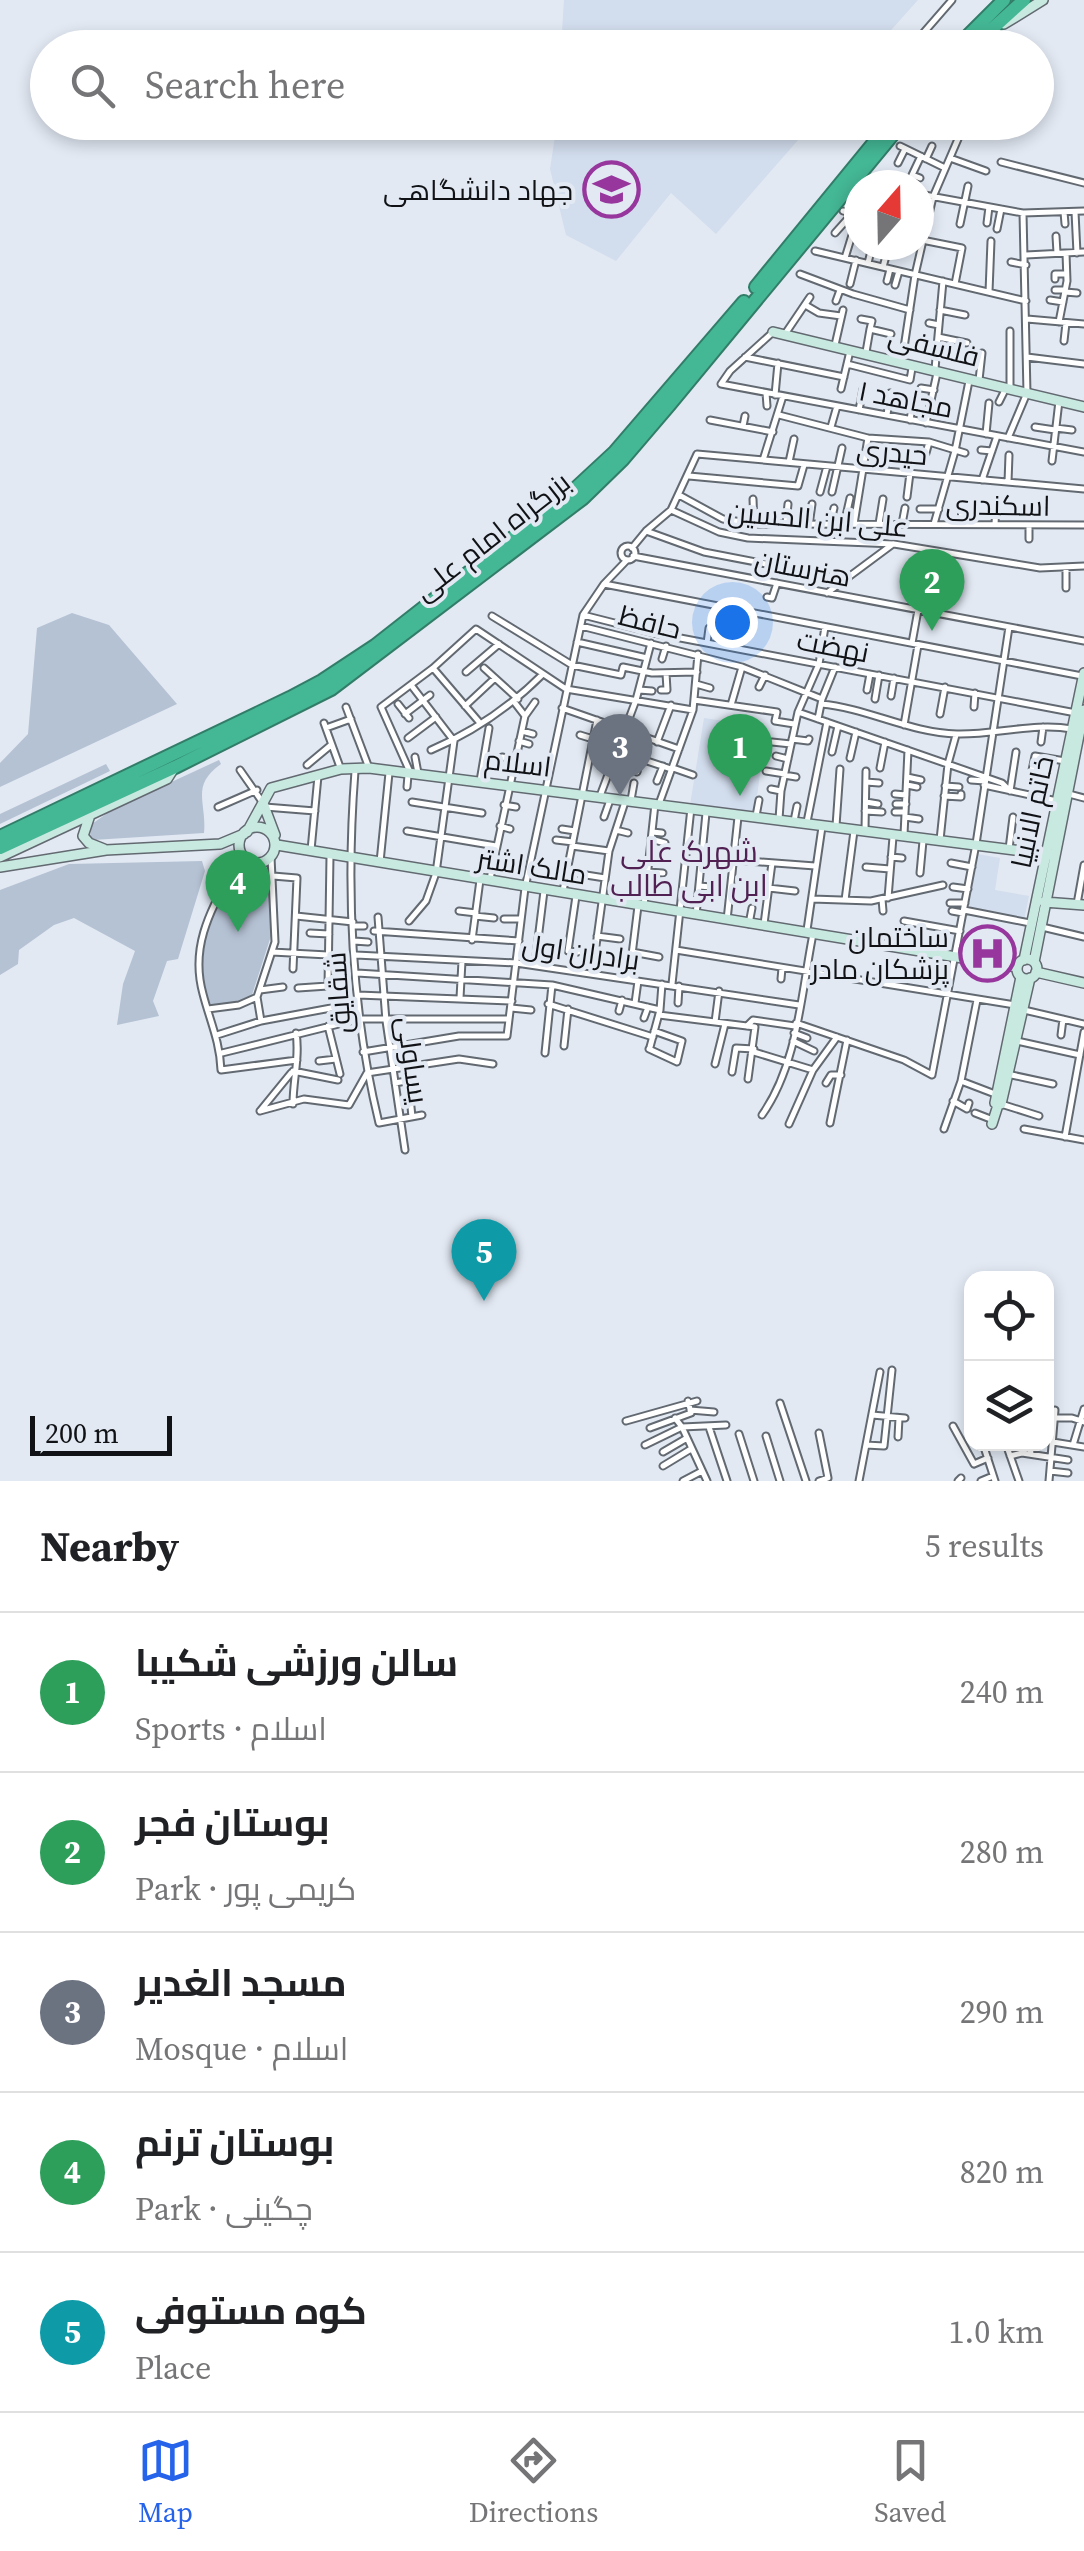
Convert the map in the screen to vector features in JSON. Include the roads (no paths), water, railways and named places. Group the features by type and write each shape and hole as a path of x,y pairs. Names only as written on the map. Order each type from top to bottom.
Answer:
{"highway":[{"path":"974,30 1004,0"},
{"path":"991,30 1024,0"},
{"name":"بزرگراه امام علی","path":"0,838 322,682 424,609 574,490 615,452 662,399 876,140"},
{"name":"بزرگراه امام علی","path":"0,848 331,689 583,498 670,405 888,140"}],"street":[{"path":"925,30 952,0"},
{"path":"996,30 1042,0"},
{"path":"934,193 958,140"},
{"path":"916,170 932,146"},
{"path":"898,162 903,148 945,168"},
{"path":"950,158 986,171"},
{"path":"1002,162 1084,183"},
{"path":"960,224 968,186"},
{"path":"934,197 989,207 1010,215 1084,211"},
{"path":"986,223 989,207"},
{"path":"997,229 1001,210"},
{"path":"1064,212 1064,224"},
{"path":"1026,255 1080,252 1075,212"},
{"path":"1008,438 1027,393 1023,213"},
{"path":"834,233 844,224"},
{"path":"946,245 947,236"},
{"path":"1056,236 1057,254"},
{"path":"989,292 991,268 987,250 991,241"},
{"path":"934,242 962,248 955,284"},
{"path":"815,251 844,258"},
{"path":"1064,340 1066,253"},
{"path":"850,284 856,260 1027,301"},
{"path":"868,264 869,260"},
{"path":"887,281 888,260"},
{"path":"902,361 918,260"},
{"path":"1012,262 1026,265"},
{"path":"991,268 1000,269"},
{"path":"895,285 899,271"},
{"path":"800,274 910,310"},
{"path":"1056,279 1056,274 1066,274"},
{"path":"926,423 937,370 943,281"},
{"path":"818,290 820,282"},
{"path":"836,301 840,290"},
{"path":"1055,290 1077,294"},
{"path":"745,357 779,333 810,297"},
{"path":"1050,300 1063,302"},
{"path":"806,306 819,312 842,313 836,345"},
{"path":"940,310 965,315"},
{"path":"862,319 872,321 866,352"},
{"path":"1027,319 1081,324 1078,333"},
{"path":"929,323 939,325"},
{"path":"870,330 890,334"},
{"path":"1000,402 1008,388 1010,331"},
{"name":"فلسفی","path":"779,333 1083,404"},
{"path":"938,337 967,343"},
{"path":"841,389 850,348"},
{"path":"934,524 982,354"},
{"path":"745,357 844,377"},
{"name":"مجاهد ۱","path":"745,357 721,384 798,395 837,406 1084,452"},
{"path":"881,382 890,358"},
{"path":"1027,358 1084,364"},
{"path":"763,460 778,418 778,364"},
{"path":"847,364 910,380 913,364"},
{"path":"800,378 801,368"},
{"path":"741,388 742,398"},
{"path":"921,388 934,390"},
{"path":"858,410 863,389"},
{"path":"752,390 752,402"},
{"path":"764,392 764,405"},
{"path":"881,423 890,393"},
{"path":"910,420 913,401"},
{"path":"1052,461 1059,401"},
{"path":"986,434 988,403"},
{"path":"831,427 837,406"},
{"path":"743,426 745,416"},
{"path":"769,418 815,423 868,438 929,442 965,454"},
{"path":"710,420 773,432"},
{"path":"802,430 804,421"},
{"path":"814,432 815,423"},
{"path":"1035,427 1072,430"},
{"path":"982,480 997,436"},
{"path":"854,525 868,438"},
{"path":"789,462 794,439"},
{"path":"926,454 929,442"},
{"path":"832,492 842,448"},
{"path":"981,450 992,451"},
{"name":"حیدری","path":"689,476 697,454 1084,489"},
{"path":"1008,482 1009,455"},
{"path":"884,471 886,458"},
{"path":"363,1052 459,1036 508,1036 525,888 584,615 604,584 630,558 632,548 646,531 672,510 689,476 798,486 804,464"},
{"path":"820,492 827,466"},
{"path":"907,497 910,474"},
{"name":"اسکندری","path":"679,494 723,519 754,524 1084,526"},
{"path":"844,525 850,498"},
{"path":"753,499 754,524"},
{"path":"880,524 884,499"},
{"path":"786,524 788,504"},
{"path":"810,524 812,504"},
{"path":"961,524 962,506"},
{"path":"995,524 996,507"},
{"path":"830,525 834,508"},
{"path":"902,524 904,508"},
{"path":"920,509 939,509"},
{"name":"علی ابن الحسین","path":"672,510 720,532 748,538 894,544 1040,568 1084,566"},
{"path":"720,532 723,519"},
{"path":"1029,525 1029,539"},
{"path":"1055,525 1055,534"},
{"path":"646,531 704,552 844,579"},
{"path":"827,592 894,544"},
{"path":"630,558 622,556 621,550 626,546 632,548"},
{"name":"هنرستان","path":"630,558 1084,641"},
{"path":"1066,567 1066,588"},
{"path":"792,586 796,569"},
{"path":"767,597 772,598 777,583"},
{"path":"604,584 1084,674"},
{"path":"904,725 918,610"},
{"name":"نهضت","path":"584,615 654,634 975,693 1078,720"},
{"path":"492,616 572,666 621,676 624,667 644,672 697,672"},
{"name":"حافظ","path":"581,626 742,666 822,701 904,725 956,734 1078,720"},
{"path":"779,819 795,724 818,664 824,627"},
{"path":"747,1026 754,1020 795,1031 837,1036 904,1060 932,1075 976,844 1009,627"},
{"path":"707,643 709,628"},
{"path":"412,773 381,708 476,629 566,689 693,710"},
{"path":"599,810 654,634"},
{"path":"577,642 647,658"},
{"path":"466,672 498,644"},
{"path":"662,660 666,646"},
{"path":"629,979 657,804 693,710 698,654"},
{"path":"731,705 742,666"},
{"path":"818,719 835,667"},
{"path":"433,668 480,723"},
{"path":"484,668 525,716"},
{"path":"661,690 666,690 666,673"},
{"path":"432,750 454,741 516,701 542,674"},
{"path":"759,688 765,674"},
{"path":"867,690 870,674"},
{"name":"خاتم الانبیا","path":"992,1122 1027,969 1084,674"},
{"path":"874,699 879,675"},
{"path":"466,706 495,678"},
{"path":"891,696 894,678"},
{"path":"696,684 710,688"},
{"path":"409,921 426,901 436,873 454,741 412,685"},
{"path":"725,686 736,689"},
{"path":"940,714 945,688"},
{"path":"639,690 652,691"},
{"path":"974,707 975,693"},
{"path":"398,704 407,716 430,696"},
{"path":"680,706 682,698"},
{"path":"694,700 777,712 775,721 795,724"},
{"path":"762,709 764,700"},
{"path":"472,940 525,716 536,702"},
{"path":"657,742 671,705"},
{"path":"346,707 368,768"},
{"path":"562,708 689,750"},
{"path":"798,712 948,764 1010,791 1084,798"},
{"path":"408,738 436,717"},
{"path":"340,769 325,726 351,719"},
{"path":"562,894 596,720"},
{"name":"خاتم الانبیا","path":"1061,797 1078,720"},
{"path":"807,822 828,722"},
{"path":"832,752 838,726"},
{"path":"1041,742 1043,727"},
{"path":"480,780 487,758 489,728"},
{"path":"522,731 533,734"},
{"path":"853,755 856,732"},
{"path":"940,840 948,764 956,734"},
{"path":"580,735 592,740"},
{"path":"358,740 368,737"},
{"path":"772,742 809,738"},
{"path":"519,741 529,744"},
{"path":"880,768 884,742"},
{"path":"306,766 332,745"},
{"path":"579,746 590,750"},
{"path":"883,911 891,857 907,809 908,750"},
{"path":"617,751 693,775"},
{"path":"1010,791 1016,752"},
{"path":"812,754 821,756"},
{"path":"776,756 788,758"},
{"path":"1031,775 1035,756 1066,761"},
{"path":"407,788 415,757"},
{"path":"502,757 517,761"},
{"path":"637,772 640,759"},
{"path":"576,762 587,765"},
{"path":"810,762 819,764"},
{"path":"657,780 662,766"},
{"path":"0,857 167,779 175,767"},
{"name":"شقایق","path":"355,768 354,832 348,859 363,1052 379,1123 401,1120"},
{"name":"اسلام","path":"264,805 271,788 340,769 368,768 1050,854"},
{"path":"610,769 624,773"},
{"path":"836,826 840,769"},
{"path":"240,770 264,805 277,841 271,857 276,933 258,994 261,1021"},
{"path":"380,864 390,770"},
{"path":"768,780 768,771 796,777"},
{"path":"845,901 866,808 866,771"},
{"path":"310,853 319,774"},
{"path":"970,780 984,781"},
{"path":"907,781 919,783"},
{"path":"866,782 879,783"},
{"path":"595,954 609,851 634,783"},
{"path":"944,796 961,797 960,790 945,786"},
{"path":"805,788 814,789"},
{"path":"771,789 781,790"},
{"path":"218,808 256,790"},
{"path":"895,794 909,795"},
{"path":"604,797 604,817"},
{"path":"756,816 759,800"},
{"path":"412,802 482,813"},
{"path":"352,804 361,805"},
{"path":"856,809 878,804"},
{"path":"264,805 314,812"},
{"path":"264,805 238,844 240,854 201,934 198,964 221,1053 221,1070 297,1060"},
{"path":"504,805 516,808"},
{"path":"794,821 796,806"},
{"path":"678,1003 676,950 691,808"},
{"path":"866,808 882,812"},
{"path":"895,808 907,809 919,818"},
{"path":"712,811 716,825"},
{"path":"696,915 712,811"},
{"path":"727,920 739,814"},
{"path":"90,815 83,836 89,844 106,850"},
{"path":"1009,848 1013,817"},
{"path":"762,1115 788,1063 795,1031 806,972 822,824"},
{"path":"500,826 510,829"},
{"path":"562,829 574,831"},
{"path":"0,866 106,850 220,844 264,830 277,841"},
{"path":"407,830 496,846"},
{"path":"616,830 628,833"},
{"path":"651,836 662,834"},
{"path":"498,836 508,838"},
{"path":"651,836 665,842"},
{"path":"920,873 924,838"},
{"path":"556,840 609,851"},
{"name":"مالک اشتر","path":"277,841 310,853 1027,969 1084,983"},
{"path":"220,844 254,862 271,857"},
{"path":"725,848 735,849"},
{"path":"641,851 652,850"},
{"name":"خاتم الانبیا","path":"1036,925 1044,902 1050,854"},
{"path":"298,988 328,986 330,856"},
{"path":"891,857 902,858"},
{"path":"734,860 816,866"},
{"path":"951,862 972,867"},
{"path":"764,926 772,863"},
{"path":"1044,902 1080,904 1084,864"},
{"path":"866,867 890,869"},
{"path":"567,872 605,878"},
{"path":"647,872 662,874"},
{"path":"272,876 298,878 293,969"},
{"path":"672,877 684,878"},
{"path":"814,880 823,882"},
{"path":"812,898 885,899 943,885"},
{"path":"699,886 711,887"},
{"path":"752,886 790,893"},
{"path":"953,886 968,889"},
{"path":"536,956 544,890"},
{"path":"576,896 568,951 578,952"},
{"path":"758,898 768,898"},
{"path":"950,903 1084,937"},
{"path":"749,924 752,908"},
{"path":"952,911 964,909"},
{"path":"459,910 494,918"},
{"path":"296,916 364,926"},
{"name":"یساولی","path":"378,916 386,1020 405,1150"},
{"path":"504,918 521,919"},
{"path":"904,921 960,931"},
{"path":"377,932 396,929 472,940 519,941"},
{"path":"310,933 329,934"},
{"path":"598,936 620,939"},
{"path":"354,941 368,942"},
{"path":"676,950 1018,1007 1084,1024"},
{"path":"272,952 328,955"},
{"path":"632,952 659,957"},
{"name":"برادران اول","path":"356,955 516,963 800,1005"},
{"path":"460,998 462,961"},
{"path":"780,979 782,968"},
{"path":"570,970 571,1000"},
{"path":"356,973 552,985 659,1012 756,1027 748,1079"},
{"path":"635,1003 638,980"},
{"path":"534,983 534,993"},
{"path":"548,1004 654,1034 682,1041 677,1062 649,1049 654,1034 659,1012 662,984"},
{"path":"545,1052 552,985"},
{"path":"208,1009 239,1005 283,987"},
{"path":"715,1022 719,991"},
{"path":"586,1002 589,993"},
{"path":"358,994 460,998 531,1010"},
{"path":"599,1004 602,996"},
{"path":"620,1011 622,1000"},
{"path":"944,1129 961,1081 977,1000"},
{"path":"217,1035 261,1021 358,1003"},
{"path":"644,1018 648,1007"},
{"name":"خاتم الانبیا","path":"998,1101 1008,1074 1018,1007"},
{"path":"564,1046 568,1010"},
{"path":"221,1053 359,1020 510,1019"},
{"path":"1060,1035 1064,1019"},
{"path":"715,1064 725,1024"},
{"path":"566,1025 575,1026"},
{"path":"293,1071 339,1077 328,1026"},
{"path":"795,1031 807,1038"},
{"path":"795,1031 814,1051"},
{"path":"296,1032 297,1060 293,1071 260,1111 304,1099 349,1105 368,1074 459,1059 493,1064"},
{"path":"1066,1137 1084,1032"},
{"path":"789,1124 813,1070 837,1036"},
{"path":"830,1122 847,1040"},
{"path":"1014,1040 1081,1054"},
{"path":"732,1072 736,1048 754,1050 813,1070"},
{"path":"318,1061 336,1059"},
{"path":"293,1071 293,1104"},
{"path":"1008,1074 1053,1084"},
{"path":"826,1084 831,1075 841,1075"},
{"path":"395,1083 406,1081"},
{"path":"961,1081 998,1101 1039,1116"},
{"path":"1074,1085 1084,1087"},
{"path":"410,1096 412,1118"},
{"path":"953,1102 967,1109 969,1103"},
{"path":"975,1113 992,1122"},
{"path":"401,1120 422,1116"},
{"path":"1024,1129 1084,1140"},
{"path":"866,1445 884,1446 892,1370"},
{"path":"859,1481 880,1372"},
{"path":"688,1401 690,1410"},
{"path":"626,1421 697,1401"},
{"path":"780,1403 806,1481"},
{"path":"650,1428 690,1410 710,1412 708,1427 726,1481"},
{"path":"1073,1445 1084,1410"},
{"path":"682,1427 683,1415"},
{"path":"872,1415 902,1418 898,1437"},
{"path":"1054,1415 1082,1422"},
{"path":"675,1418 707,1481"},
{"path":"644,1445 682,1427 726,1425"},
{"path":"953,1426 964,1443"},
{"path":"818,1433 828,1478 819,1481"},
{"path":"739,1434 753,1481"},
{"path":"766,1436 780,1481"},
{"path":"662,1452 687,1438"},
{"path":"1054,1442 1084,1446"},
{"path":"663,1466 691,1449"},
{"path":"968,1451 974,1464 988,1458"},
{"path":"982,1481 994,1479 984,1451"},
{"path":"1008,1451 1020,1481"},
{"path":"1048,1481 1052,1451"},
{"path":"1010,1456 1032,1454 1068,1460"},
{"path":"683,1481 702,1471"},
{"path":"1050,1471 1068,1473"}],"place":[{"name":"جهاد دانشگاهی","path":"612,190"},
{"name":"بوستان فجر","path":"932,631"},
{"name":"مسجد الغدیر","path":"620,796"},
{"name":"سالن ورزشی شکیبا","path":"740,796"},
{"name":"بوستان ترنم","path":"238,932"},
{"name":"ساختمان پزشکان مادر","path":"988,953"},
{"name":"کوه مستوفی","path":"484,1301"}],"district":[{"name":"شهرک علی ابن ابی طالب","path":"689,868"}]}
